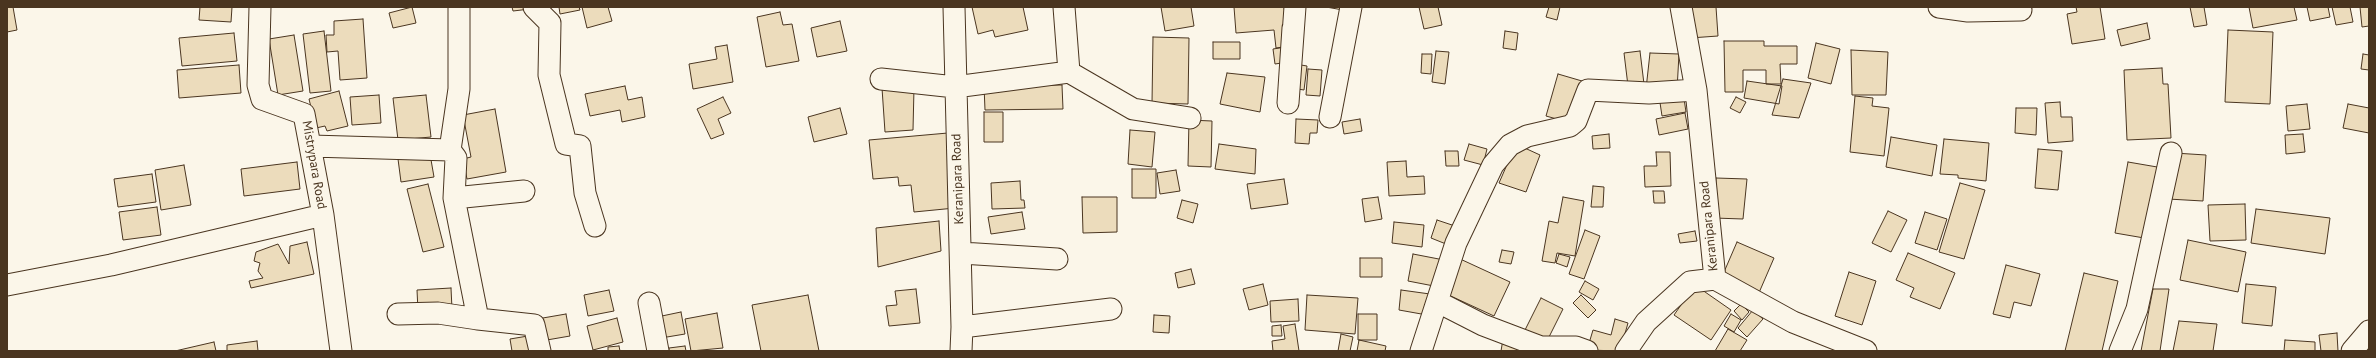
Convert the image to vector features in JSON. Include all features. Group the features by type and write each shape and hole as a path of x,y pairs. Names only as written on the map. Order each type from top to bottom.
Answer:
{"street":[{"name":"Mistrypara Road","path":"260,7 258,85 262,99 304,114 323,215 341,351"},
{"path":"459,7 459,89 450,150 456,158 454,198 478,319"},
{"path":"534,7 550,24 549,75 566,144 580,146 585,193 595,226"},
{"name":"Keranipara Road","path":"954,7 955,87 961,253 961,351"},
{"path":"1064,7 1069,72"},
{"path":"1293,28 1288,104 1295,7"},
{"path":"1330,117 1351,7"},
{"name":"Keranipara Road","path":"1681,7 1696,90 1715,279 1793,322 1866,351"},
{"path":"1940,7 1968,11 2021,10"},
{"path":"881,79 955,87 1069,72 1133,109 1190,118"},
{"path":"1421,351 1456,243 1493,165 1510,145 1527,136 1570,126 1576,121 1588,90 1649,93 1696,90"},
{"path":"311,146 450,150"},
{"path":"2120,351 2137,309 2171,153"},
{"path":"454,198 524,191"},
{"path":"7,285 110,266 217,238 323,215"},
{"path":"961,253 1057,259"},
{"path":"1626,351 1646,322 1690,282 1715,279"},
{"path":"1438,302 1483,325 1541,347 1576,347 1587,351"},
{"path":"649,303 658,351"},
{"path":"962,327 1111,309"},
{"path":"398,314 438,313 534,325 540,351"},
{"path":"2352,351 2369,331"}],"building":[{"path":"7,7 13,7 17,30 7,32"},
{"path":"200,7 232,7 231,22 199,20"},
{"path":"412,7 416,23 393,28 389,13"},
{"path":"512,7 530,7 530,9 513,11"},
{"path":"559,7 579,7 580,10 560,14"},
{"path":"582,7 608,7 612,21 587,28"},
{"path":"972,7 1023,7 1028,30 995,37 993,30 978,34"},
{"path":"1161,7 1191,7 1194,26 1165,31"},
{"path":"1234,7 1284,7 1290,46 1276,48 1274,30 1236,33"},
{"path":"1326,7 1343,7 1343,10"},
{"path":"1419,7 1438,7 1442,25 1424,29"},
{"path":"1549,7 1560,7 1557,20 1546,17"},
{"path":"1688,7 1716,7 1718,36 1690,38"},
{"path":"2076,7 2100,7 2105,39 2072,44 2067,14 2077,12"},
{"path":"2190,7 2204,7 2207,25 2194,27"},
{"path":"2249,7 2294,7 2297,20 2253,28"},
{"path":"2307,7 2328,7 2330,17 2310,21"},
{"path":"2332,7 2350,7 2353,22 2336,25"},
{"path":"2360,7 2369,7 2369,26 2362,27"},
{"path":"780,12 783,25 792,24 799,61 766,67 757,17"},
{"path":"363,19 367,78 340,80 338,51 327,52 326,35 334,35 334,21"},
{"path":"840,21 847,51 817,57 811,28"},
{"path":"2147,23 2150,39 2121,46 2117,30"},
{"path":"2228,30 2273,32 2270,104 2225,102"},
{"path":"324,31 331,91 310,93 303,34"},
{"path":"1505,31 1518,33 1516,50 1503,48"},
{"path":"234,33 237,61 182,66 179,38"},
{"path":"294,35 303,91 278,95 269,39"},
{"path":"1153,37 1189,38 1188,104 1152,103"},
{"path":"1724,41 1764,41 1764,46 1797,46 1797,64 1780,64 1781,84 1766,84 1766,70 1743,70 1743,92 1725,92"},
{"path":"1213,42 1240,42 1240,59 1213,59"},
{"path":"1816,43 1840,49 1831,84 1808,78"},
{"path":"727,45 733,82 693,89 689,64 717,59 715,47"},
{"path":"1286,47 1288,62 1275,64 1273,49"},
{"path":"1851,50 1888,52 1886,95 1852,95"},
{"path":"1436,51 1449,52 1445,84 1432,82"},
{"path":"1640,51 1644,84 1628,86 1624,53"},
{"path":"1650,53 1679,54 1677,90 1646,89"},
{"path":"1422,54 1432,54 1431,74 1421,73"},
{"path":"2363,54 2369,55 2369,70 2361,69"},
{"path":"1295,64 1307,66 1304,90 1291,88"},
{"path":"239,65 241,93 179,98 177,70"},
{"path":"2162,68 2163,84 2168,84 2171,138 2127,140 2124,70"},
{"path":"1308,69 1322,70 1320,96 1306,95"},
{"path":"1227,73 1265,77 1260,112 1220,104"},
{"path":"1558,74 1582,81 1571,123 1546,116"},
{"path":"1783,79 1811,83 1799,118 1772,115"},
{"path":"1747,81 1782,86 1779,104 1744,98"},
{"path":"1062,85 1063,109 985,110 984,86"},
{"path":"625,86 628,100 642,97 645,117 622,122 620,110 590,116 585,94"},
{"path":"882,88 914,88 913,130 885,132"},
{"path":"339,91 348,126 327,131 325,126 316,128 309,99"},
{"path":"1683,92 1686,112 1662,116 1659,96"},
{"path":"379,95 381,123 352,125 350,97"},
{"path":"426,95 431,137 398,140 393,98"},
{"path":"1855,96 1873,98 1872,106 1889,108 1884,156 1850,152"},
{"path":"723,97 731,113 718,119 724,134 711,139 697,109"},
{"path":"1736,97 1746,102 1740,113 1730,108"},
{"path":"2060,102 2061,117 2072,117 2073,141 2048,143 2045,103"},
{"path":"2307,104 2310,129 2288,131 2286,106"},
{"path":"2348,104 2369,108 2369,133 2343,128"},
{"path":"840,108 847,134 814,142 808,117"},
{"path":"2016,108 2037,108 2036,135 2015,133"},
{"path":"495,109 506,172 467,179 463,159 471,157 463,115"},
{"path":"984,112 1003,112 1003,142 984,142"},
{"path":"1685,113 1688,129 1659,135 1656,119"},
{"path":"1296,119 1318,120 1317,133 1310,133 1309,144 1295,143"},
{"path":"1360,119 1362,131 1344,134 1342,122"},
{"path":"1189,120 1212,121 1211,167 1188,166"},
{"path":"1130,130 1155,132 1152,167 1128,164"},
{"path":"948,133 955,208 914,212 911,185 899,186 898,177 873,179 869,140"},
{"path":"1609,134 1610,148 1593,149 1592,136"},
{"path":"2303,134 2305,152 2286,154 2285,135"},
{"path":"1891,137 1937,145 1932,176 1886,167"},
{"path":"1944,139 1989,143 1986,181 1958,178 1958,175 1940,174"},
{"path":"1219,144 1256,149 1255,174 1215,169"},
{"path":"1469,144 1487,149 1483,165 1464,160"},
{"path":"1516,144 1540,155 1526,192 1499,183"},
{"path":"2038,149 2062,151 2058,190 2035,188"},
{"path":"1445,151 1458,151 1459,166 1446,166"},
{"path":"1656,152 1670,152 1671,186 1645,187 1644,166 1657,166"},
{"path":"2174,153 2206,155 2203,201 2168,199"},
{"path":"430,154 434,177 401,182 398,159"},
{"path":"1406,161 1407,177 1424,176 1425,194 1389,196 1387,162"},
{"path":"297,162 300,189 244,196 241,169"},
{"path":"2128,162 2163,168 2150,239 2115,233"},
{"path":"184,165 191,205 161,210 155,170"},
{"path":"1132,169 1156,169 1156,198 1132,198"},
{"path":"1176,170 1180,191 1160,194 1157,173"},
{"path":"152,174 156,202 118,207 114,179"},
{"path":"1716,178 1747,179 1743,219 1714,218"},
{"path":"1284,179 1288,204 1251,209 1247,184"},
{"path":"1020,181 1021,200 1024,200 1025,208 992,209 991,183"},
{"path":"1960,183 1985,190 1964,259 1939,252"},
{"path":"428,184 444,247 423,252 407,189"},
{"path":"1593,186 1604,187 1603,207 1591,207"},
{"path":"1653,191 1664,191 1665,203 1654,203"},
{"path":"1082,197 1117,197 1117,232 1083,233"},
{"path":"1378,197 1382,219 1365,222 1362,199"},
{"path":"1563,197 1584,201 1575,256 1557,253 1555,263 1542,261 1549,221 1558,223"},
{"path":"1182,200 1198,204 1193,223 1177,218"},
{"path":"2245,204 2246,240 2210,241 2208,205"},
{"path":"157,207 161,235 123,240 119,212"},
{"path":"2256,209 2330,218 2325,254 2251,243"},
{"path":"1888,211 1907,220 1891,252 1872,243"},
{"path":"1022,212 1025,229 991,234 988,217"},
{"path":"1925,212 1947,219 1937,250 1915,243"},
{"path":"1437,220 1458,227 1451,246 1431,238"},
{"path":"939,221 941,251 878,267 876,228"},
{"path":"1394,222 1424,225 1422,247 1392,243"},
{"path":"1585,230 1600,236 1584,279 1569,274"},
{"path":"1695,231 1697,241 1680,243 1678,234"},
{"path":"2188,240 2246,252 2238,292 2180,280"},
{"path":"307,242 314,274 251,288 249,281 263,278 258,271 260,263 254,261 256,252 278,244 289,264 290,246"},
{"path":"1737,242 1774,258 1758,295 1721,279"},
{"path":"1502,250 1514,252 1511,264 1499,262"},
{"path":"1908,253 1955,273 1940,309 1910,297 1914,288 1896,280"},
{"path":"1413,254 1444,260 1439,287 1408,281"},
{"path":"1559,254 1570,257 1567,267 1556,263"},
{"path":"1360,258 1382,258 1382,277 1360,277"},
{"path":"1458,258 1510,282 1494,316 1442,292"},
{"path":"2006,265 2040,274 2031,306 2014,302 2010,318 1993,314"},
{"path":"1191,269 1195,284 1178,288 1175,273"},
{"path":"1849,272 1876,281 1862,325 1835,316"},
{"path":"2084,273 2118,281 2102,351 2065,351"},
{"path":"1585,281 1599,289 1593,300 1579,292"},
{"path":"1263,284 1268,305 1249,310 1243,289"},
{"path":"2246,284 2276,287 2272,326 2242,323"},
{"path":"1695,285 1731,310 1711,340 1674,315"},
{"path":"451,288 452,309 418,311 417,290"},
{"path":"916,289 920,323 889,326 886,306 897,305 895,291"},
{"path":"2153,289 2169,289 2160,351 2141,351"},
{"path":"609,290 614,311 588,316 584,295"},
{"path":"1401,290 1430,294 1427,315 1399,310"},
{"path":"808,295 819,351 761,351 752,305"},
{"path":"1307,295 1358,298 1355,334 1305,330"},
{"path":"1581,295 1596,310 1588,318 1573,303"},
{"path":"1541,298 1563,309 1545,345 1523,334"},
{"path":"1298,299 1299,321 1271,322 1270,301"},
{"path":"1741,304 1749,312 1742,320 1734,311"},
{"path":"1753,310 1763,319 1747,337 1738,328"},
{"path":"681,312 685,334 661,338 657,317"},
{"path":"717,313 723,348 691,351 685,319"},
{"path":"566,314 570,336 541,341 537,319"},
{"path":"1358,314 1377,314 1377,340 1358,340"},
{"path":"1731,314 1741,320 1734,332 1724,326"},
{"path":"1154,315 1170,316 1169,333 1153,332"},
{"path":"617,318 623,342 593,350 587,326"},
{"path":"1615,319 1628,323 1620,351 1587,350 1593,330 1611,335"},
{"path":"2179,321 2217,324 2213,351 2173,351"},
{"path":"1295,324 1299,351 1273,351 1272,341 1285,339 1283,326"},
{"path":"1281,325 1282,336 1272,336 1272,326"},
{"path":"1728,329 1747,340 1740,351 1715,351"},
{"path":"2337,333 2338,351 2321,351 2319,335"},
{"path":"1341,334 1353,337 1350,351 1338,351"},
{"path":"534,335 537,351 512,351 510,339"},
{"path":"1503,339 1523,351 1501,351"},
{"path":"1359,340 1386,346 1385,351 1357,351"},
{"path":"2285,340 2315,342 2315,351 2284,351"},
{"path":"257,341 258,351 227,351 227,345"},
{"path":"214,342 216,351 175,351"},
{"path":"619,346 620,351 608,351 608,347"},
{"path":"685,346 686,351 669,351 669,348"}]}
